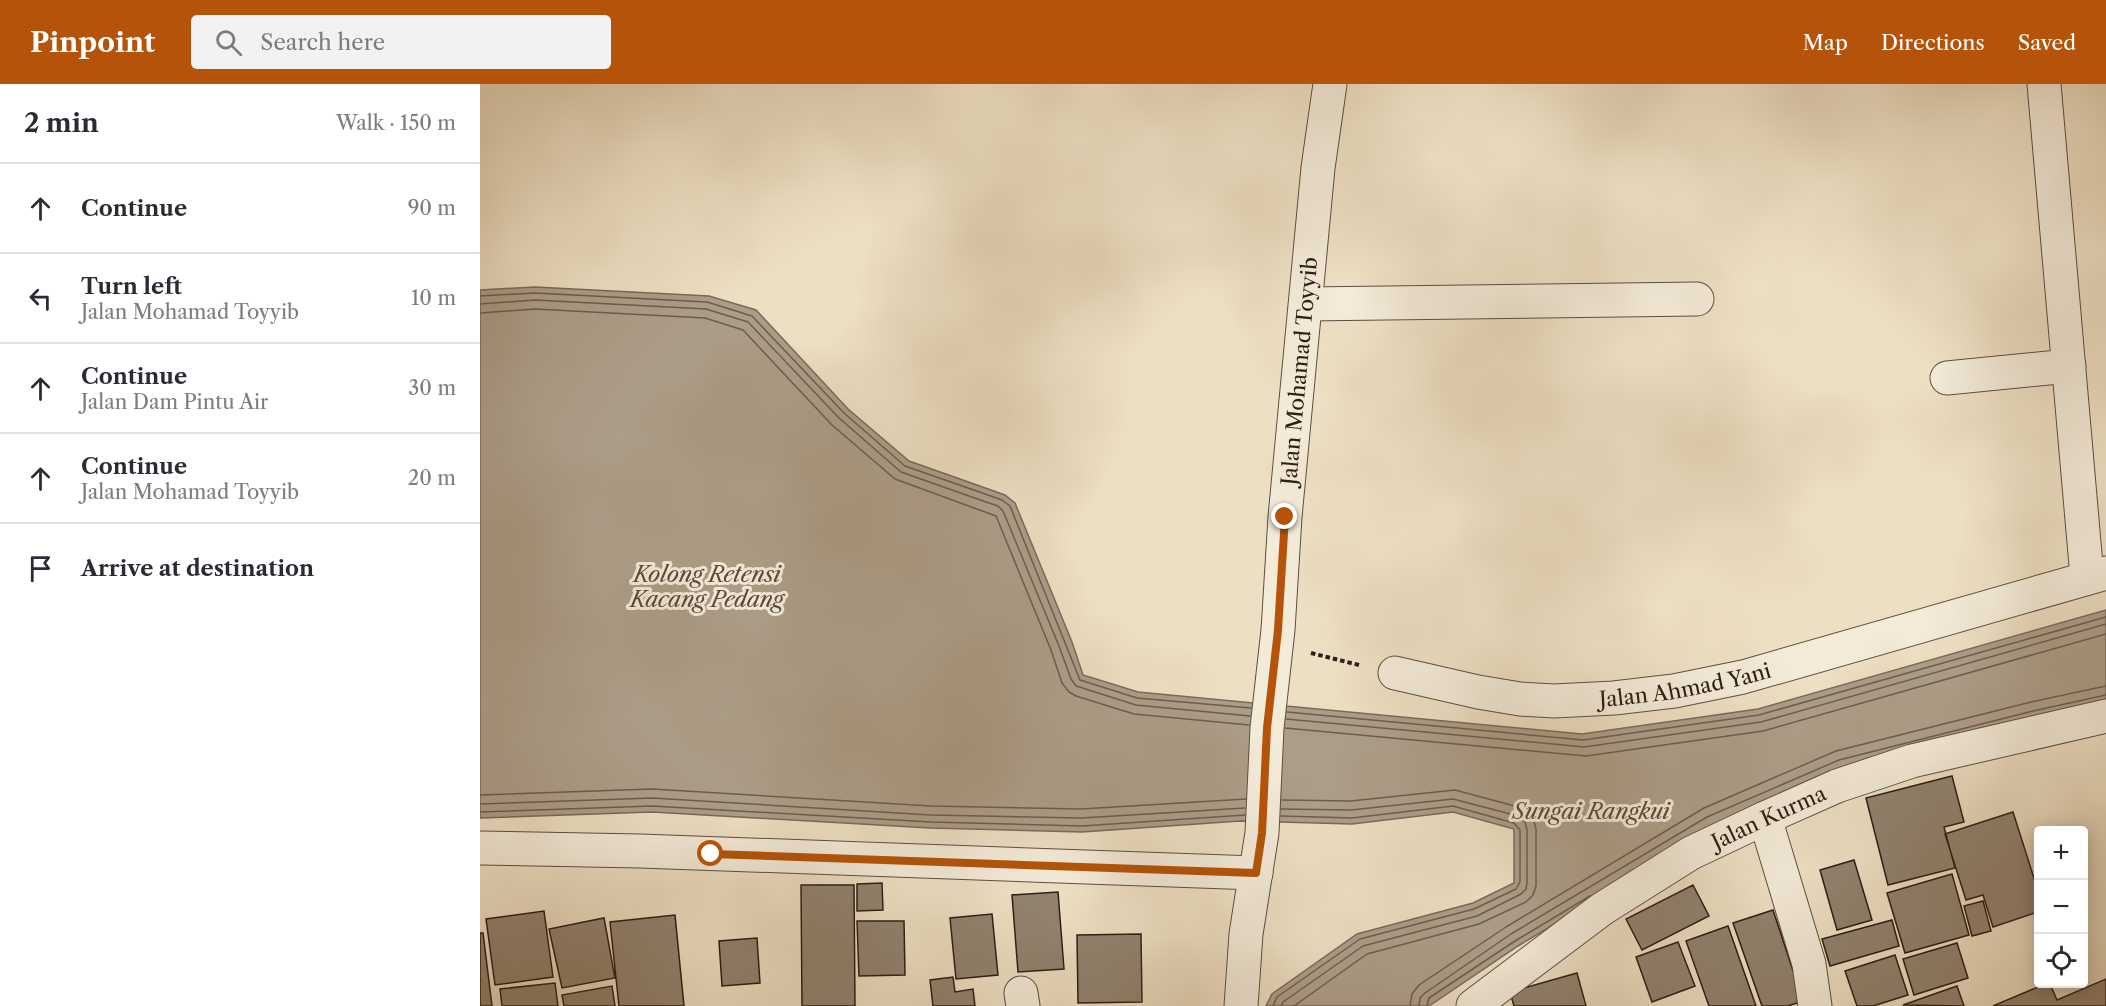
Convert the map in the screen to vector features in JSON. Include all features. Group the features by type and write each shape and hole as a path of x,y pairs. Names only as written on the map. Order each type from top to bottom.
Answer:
{"street":[{"name":"Jalan Mohamad Toyyib","path":"1256,873 1262,833 1267,728 1285,517 1318,168 1330,84"},
{"path":"2044,84 2069,366 2096,575"},
{"path":"1306,304 1697,299"},
{"path":"1947,378 2069,366"},
{"name":"Jalan Ahmad Yani","path":"1395,673 1478,692 1532,700 1614,698 1674,691 1743,677 2096,575"},
{"name":"Jalan Kurma","path":"1473,1006 1602,909 1691,853 1765,818 1837,786 1912,761 2106,716"},
{"path":"1765,818 1809,964 1815,1006"},
{"path":"480,848 640,851 1256,873 1246,934 1241,1006"}],"path":[{"path":"1275,652 1395,673"}],"water":[{"name":"Kolong Retensi Kacang Pedang","path":"535,287 709,296 756,310 848,409 909,461 1005,495 1015,503 1072,642 1083,675 1138,692 1582,734 1758,709 2106,610 2106,708 1713,829 1518,946 1429,1006 1266,1006 1272,994 1357,934 1473,903 1514,883 1514,829 1453,812 1352,824 1240,821 1082,832 930,828 652,812 480,818 480,290"}],"building":[{"path":"1952,776 1964,822 1944,827 1955,868 1888,885 1866,798"},
{"path":"2013,812 2034,878 2034,913 1993,927 1983,895 1966,900 1945,834"},
{"path":"1854,860 1872,920 1837,930 1820,870"},
{"path":"1952,874 1969,935 1905,953 1887,893"},
{"path":"882,883 883,910 857,911 857,884"},
{"path":"801,885 854,885 855,1006 802,1006"},
{"path":"1693,885 1709,916 1642,950 1626,919"},
{"path":"1058,892 1064,969 1018,972 1012,895"},
{"path":"1983,901 1991,931 1972,936 1964,906"},
{"path":"1773,910 1803,1001 1788,1006 1762,1006 1733,923"},
{"path":"544,911 553,977 495,985 486,919"},
{"path":"992,914 998,975 956,979 950,918"},
{"path":"675,915 684,1006 619,1006 610,922"},
{"path":"604,918 615,978 562,988 549,929"},
{"path":"1892,920 1899,946 1830,966 1822,939"},
{"path":"857,921 904,921 905,975 859,976"},
{"path":"1728,926 1756,1006 1709,1006 1686,941"},
{"path":"480,933 483,933 492,1006 480,1006"},
{"path":"1141,934 1142,1002 1078,1003 1077,935"},
{"path":"757,938 760,983 722,986 719,941"},
{"path":"1678,942 1695,986 1652,1002 1636,957"},
{"path":"1957,943 1968,978 1914,995 1903,959"},
{"path":"1895,955 1908,995 1873,1006 1857,1006 1845,971"},
{"path":"1577,973 1586,1006 1514,1006 1510,992"},
{"path":"953,977 955,992 973,989 975,1006 933,1006 930,980"},
{"path":"2106,979 2106,1006 1993,1006 2036,988 2052,988 2057,1000"},
{"path":"555,983 558,1006 502,1006 500,989"},
{"path":"612,986 615,1006 564,1006 562,995"},
{"path":"1957,986 1964,1006 1903,1005"}],"route":[{"path":"711,854 1256,873 1262,833 1267,728 1278,630 1285,517"}],"water label":[{"name":"Sungai Rangkui","path":"1591,811"}]}
